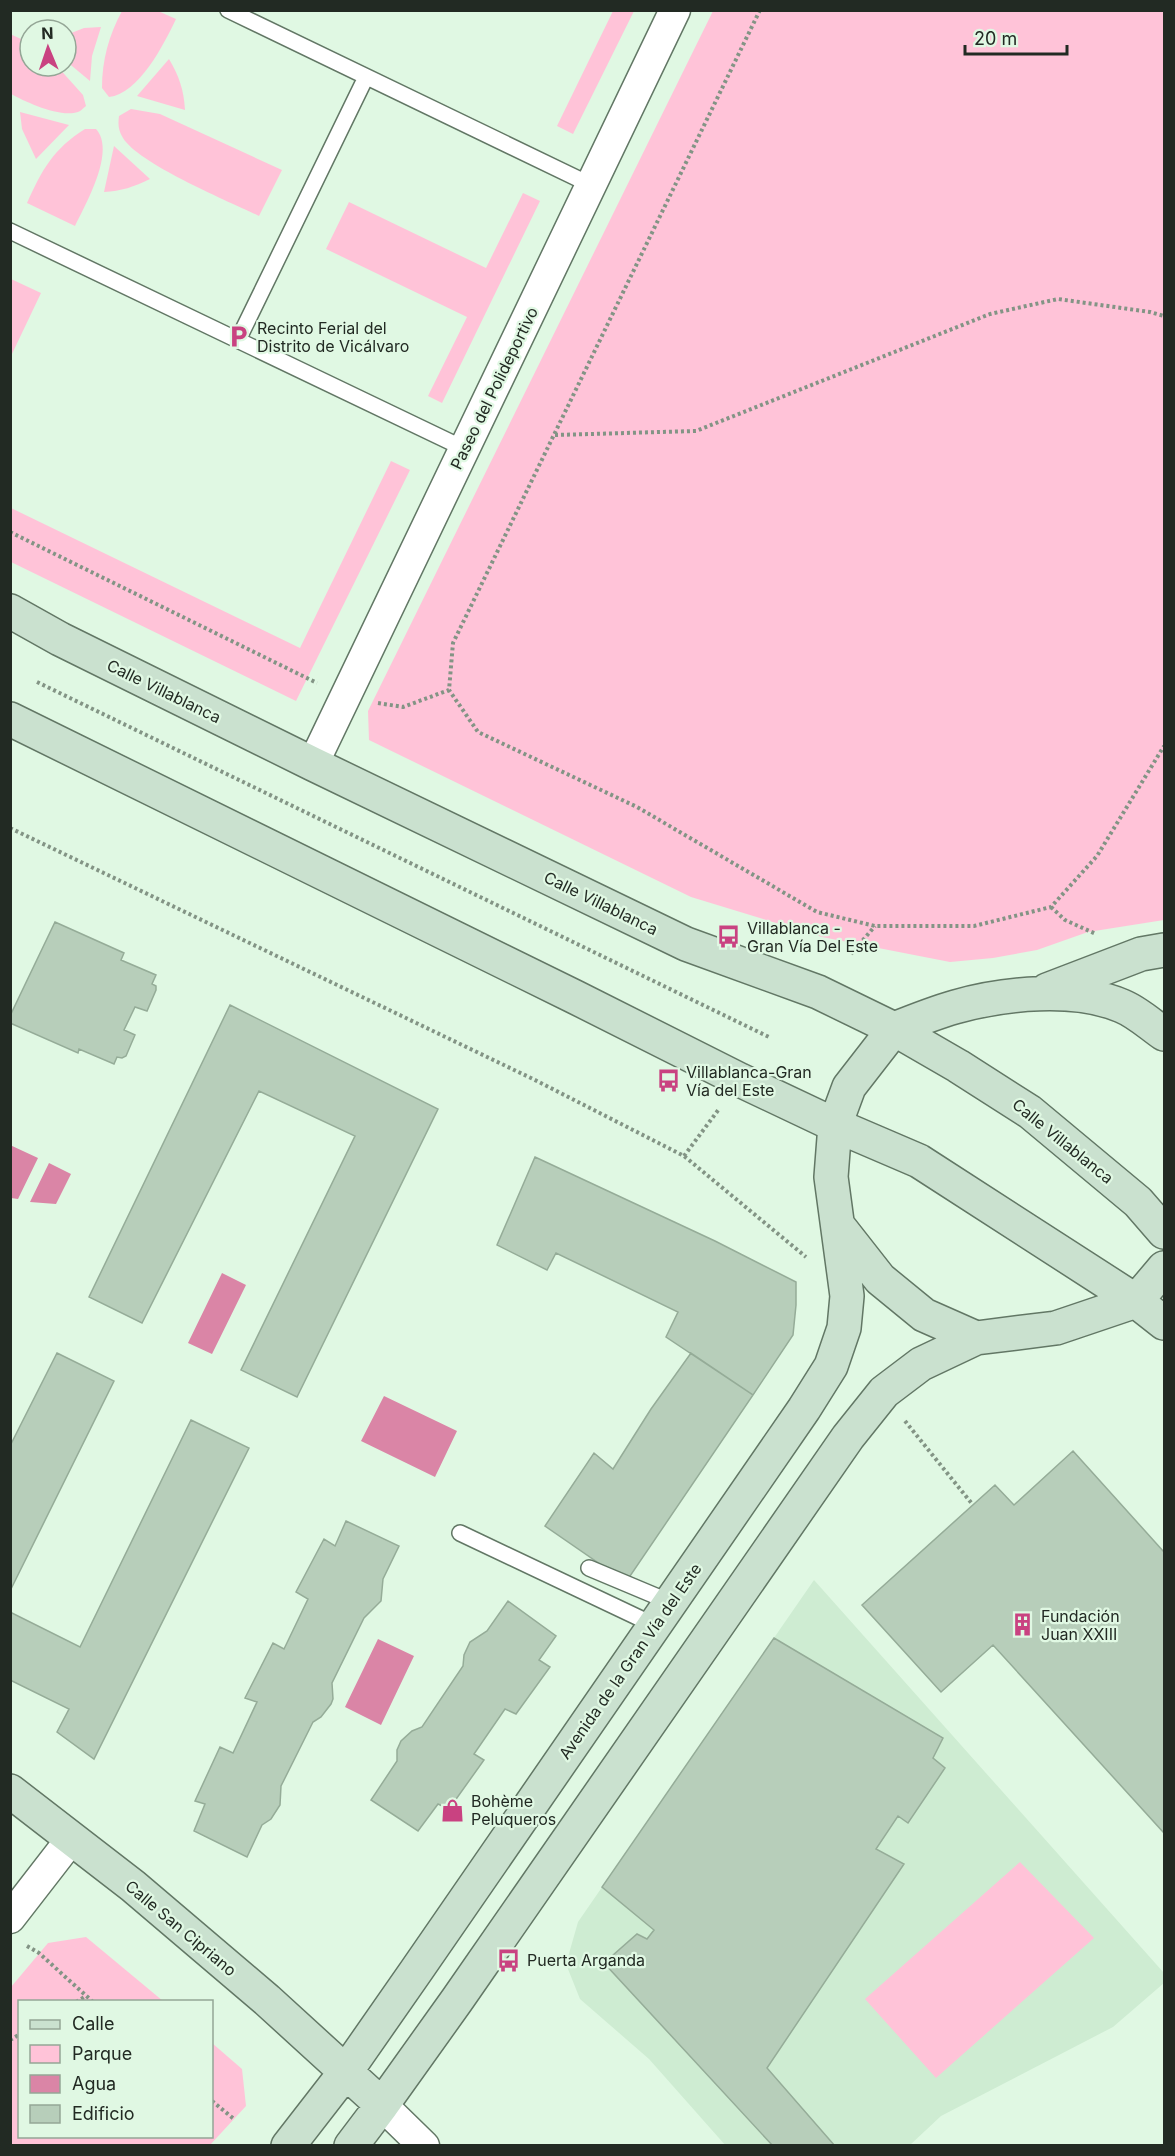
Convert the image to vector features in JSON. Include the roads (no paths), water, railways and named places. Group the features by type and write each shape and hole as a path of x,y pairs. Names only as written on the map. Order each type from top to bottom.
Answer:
{"main road":[{"name":"Calle Villablanca","path":"10,611 60,639 313,764 686,944 818,992 894,1029 958,1065 1030,1112 1138,1202 1164,1232"},
{"path":"10,719 564,991 681,1051 835,1125 919,1161 1136,1300 1164,1323"},
{"path":"1038,994 1141,954 1164,950"},
{"path":"894,1029 955,1007 994,999 1038,994 1086,997 1123,1006 1164,1034"},
{"name":"Avenida de la Gran Vía del Este","path":"288,2145 346,2070 804,1409 831,1366 844,1328 847,1296 840,1228 831,1177 835,1125 849,1087 894,1029"},
{"name":"Avenida de la Gran Vía del Este","path":"840,1228 880,1279 915,1308 924,1315 976,1338"},
{"path":"351,2145 382,2105 848,1437 884,1392 921,1364 976,1338 1056,1328 1136,1300 1164,1268"},
{"name":"Calle San Cipriano","path":"10,1791 133,1886 346,2070"},
{"path":"346,2070 382,2105"}],"street":[{"name":"Paseo del Polideportivo","path":"313,764 675,10"},
{"path":"10,1918 72,1838"},
{"path":"382,2105 424,2145"}],"lane":[{"path":"228,10 591,185"},
{"path":"238,340 366,77"},
{"path":"10,231 465,449"},
{"path":"460,1533 662,1614"},
{"path":"589,1568 662,1614"}],"water":[{"path":"10,1145 38,1158 18,1199 11,1198"},
{"path":"49,1163 71,1174 56,1204 30,1202"},
{"path":"222,1273 246,1285 212,1354 188,1343"},
{"path":"384,1396 457,1431 435,1477 361,1441"},
{"path":"378,1639 414,1656 381,1725 345,1707"}],"place":[{"name":"Recinto Ferial del Distrito de Vicálvaro","path":"239,337"},
{"name":"Villablanca - Gran Vía Del Este","path":"729,937"},
{"name":"Villablanca-Gran Vía del Este","path":"668,1081"},
{"name":"Fundación Juan XXIII","path":"1023,1625"},
{"name":"Bohème Peluqueros","path":"453,1810"},
{"name":"Puerta Arganda","path":"509,1960"}]}
